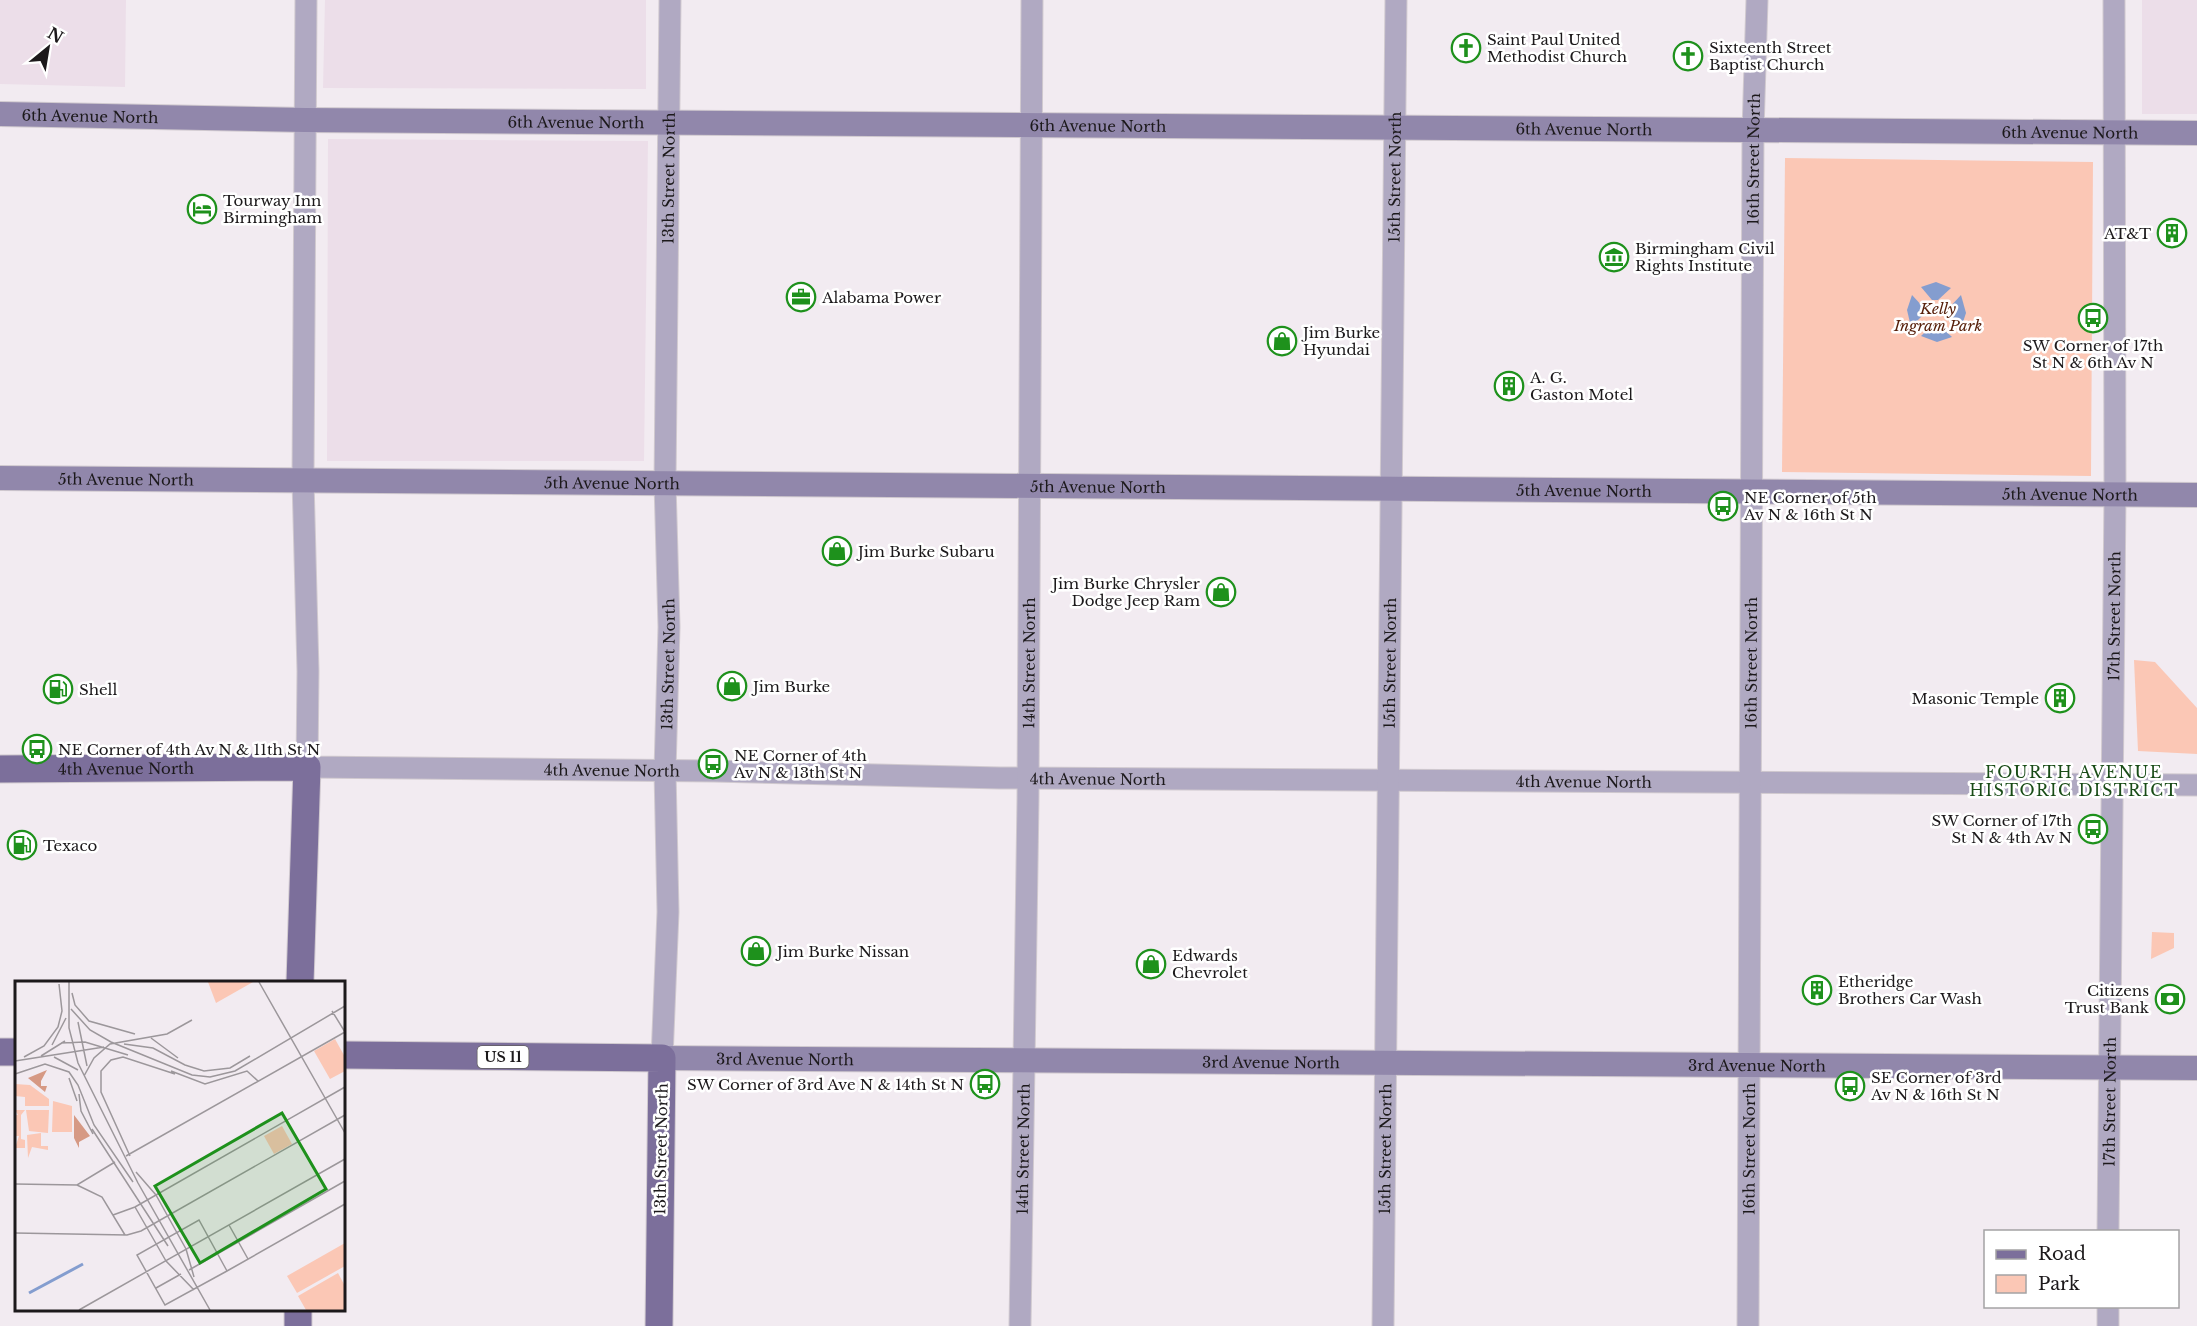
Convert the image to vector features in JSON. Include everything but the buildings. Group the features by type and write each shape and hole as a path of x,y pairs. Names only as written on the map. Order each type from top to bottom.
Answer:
{"main road":[{"name":"6th Avenue North","path":"0,114 305,120 2197,133"},
{"name":"5th Avenue North","path":"0,478 2197,495"},
{"name":"4th Avenue North","path":"0,769 307,767"},
{"path":"300,981 307,767"},
{"name":"3rd Avenue North","path":"345,1055 1024,1062 2197,1068"},
{"name":"13th Street North","path":"659,1326 662,1058"}],"street":[{"path":"306,0 303,480 308,670 307,767"},
{"name":"13th Street North","path":"662,1058 668,916 665,771 669,627 665,483 670,0"},
{"name":"14th Street North","path":"1020,1326 1028,778 1032,0"},
{"name":"15th Street North","path":"1383,1326 1396,0"},
{"name":"16th Street North","path":"1748,1326 1753,131 1756,0"},
{"name":"17th Street North","path":"2108,1230 2115,494 2112,133 2114,0"},
{"name":"4th Avenue North","path":"307,767 1028,778 2197,785"},
{"path":"2108,1308 2108,1326"}],"shaded area":[{"path":"0,0 126,0 125,87 0,84"},
{"path":"325,0 646,0 646,89 323,88"},
{"path":"2142,0 2197,0 2197,114 2142,114"},
{"path":"328,139 648,141 644,461 327,461"}],"green space":[{"name":"Kelly Ingram Park","path":"1785,158 2093,162 2091,476 1782,472"},
{"path":"2134,660 2155,662 2197,708 2197,754 2138,751"},
{"path":"2152,932 2174,933 2174,948 2151,959"}],"water":[{"path":"1936,282 1951,288 1938,300 1932,300 1921,287"},
{"path":"1912,295 1924,308 1924,314 1911,327 1907,310"},
{"path":"1961,295 1966,313 1961,328 1948,315 1948,309"},
{"path":"1933,325 1939,325 1952,337 1937,342 1921,336"}],"place":[{"name":"Saint Paul United Methodist Church","path":"1466,48"},
{"name":"Sixteenth Street Baptist Church","path":"1688,56"},
{"name":"Tourway Inn Birmingham","path":"202,209"},
{"name":"AT&T","path":"2172,233"},
{"name":"Birmingham Civil Rights Institute","path":"1614,257"},
{"name":"Alabama Power","path":"801,297"},
{"name":"SW Corner of 17th St N & 6th Av N","path":"2093,318"},
{"name":"Jim Burke Hyundai","path":"1282,341"},
{"name":"A. G. Gaston Motel","path":"1509,386"},
{"name":"NE Corner of 5th Av N & 16th St N","path":"1723,506"},
{"name":"Jim Burke Subaru","path":"837,551"},
{"name":"Jim Burke Chrysler Dodge Jeep Ram","path":"1221,592"},
{"name":"Jim Burke","path":"732,686"},
{"name":"Shell","path":"58,689"},
{"name":"Masonic Temple","path":"2060,698"},
{"name":"NE Corner of 4th Av N & 11th St N","path":"37,749"},
{"name":"NE Corner of 4th Av N & 13th St N","path":"713,764"},
{"name":"SW Corner of 17th St N & 4th Av N","path":"2093,829"},
{"name":"Texaco","path":"22,845"},
{"name":"Jim Burke Nissan","path":"756,951"},
{"name":"Edwards Chevrolet","path":"1151,964"},
{"name":"Etheridge Brothers Car Wash","path":"1817,990"},
{"name":"Citizens Trust Bank","path":"2170,999"},
{"name":"SW Corner of 3rd Ave N & 14th St N","path":"985,1084"},
{"name":"SE Corner of 3rd Av N & 16th St N","path":"1850,1086"}],"district":[{"name":"FOURTH AVENUE HISTORIC DISTRICT","path":"2074,781"}]}
